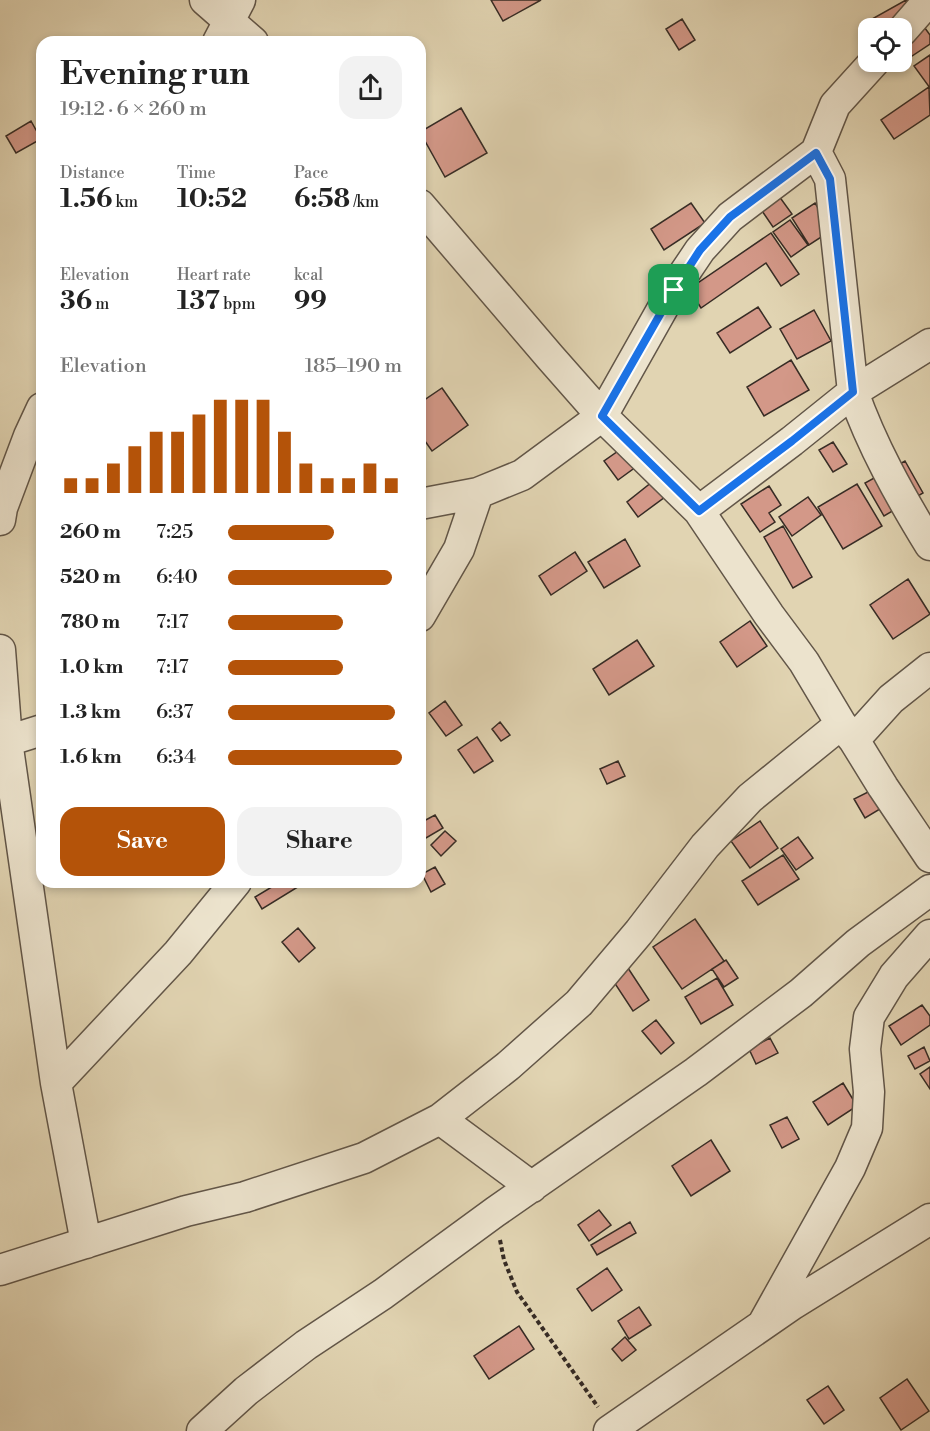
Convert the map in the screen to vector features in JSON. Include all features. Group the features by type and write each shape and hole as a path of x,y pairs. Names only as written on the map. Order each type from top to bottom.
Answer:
{"street":[{"path":"205,0 246,36"},
{"path":"912,20 929,0"},
{"path":"426,503 478,492 522,475 602,416 674,290 700,250 730,217 816,153 834,105 865,72"},
{"path":"816,153 830,179 853,392 864,424 888,473 930,545"},
{"path":"426,212 602,416 699,511 769,615 804,662 930,857"},
{"path":"699,511 853,392 930,344"},
{"path":"0,520 2,508 36,421"},
{"path":"426,606 459,549 478,492"},
{"path":"0,650 7,741 56,1083 86,1243"},
{"path":"0,1270 186,1211 245,1197 364,1158 440,1119 508,1066 579,1003 639,932 705,846 750,798 848,732 930,668"},
{"path":"7,741 36,732"},
{"path":"56,1083 178,953 231,888"},
{"path":"202,1431 246,1391 306,1345 382,1294 696,1072 801,993 858,943 930,890"},
{"path":"763,1324 850,1168 867,1128 869,1092 865,1049 869,1017 894,976 930,935"},
{"path":"440,1119 532,1187"},
{"path":"611,1430 763,1324 930,1219"}],"path":[{"path":"495,1212 504,1260 517,1292 611,1430"}],"building":[{"path":"491,0 541,0 503,21"},
{"path":"906,0 917,20 912,22 912,18 874,18"},
{"path":"682,19 695,40 679,50 666,29"},
{"path":"922,24 930,35 930,44 912,56 912,32"},
{"path":"930,55 930,88 914,66"},
{"path":"929,87 930,115 894,139 881,120"},
{"path":"461,108 487,153 445,177 426,143 426,128"},
{"path":"31,121 36,130 36,142 16,153 6,136"},
{"path":"776,192 792,214 773,227 758,205"},
{"path":"691,203 705,223 664,250 651,229"},
{"path":"815,203 832,230 809,245 792,218"},
{"path":"790,220 808,245 791,257 773,232"},
{"path":"771,233 799,274 781,286 766,263 701,308 689,289"},
{"path":"758,307 771,327 730,353 717,333"},
{"path":"814,310 831,341 797,359 780,329"},
{"path":"791,360 809,390 764,416 747,387"},
{"path":"442,388 468,425 432,451 426,442 426,399"},
{"path":"631,442 644,461 618,480 604,461"},
{"path":"833,442 847,464 833,472 819,450"},
{"path":"905,461 923,493 884,516 865,483"},
{"path":"657,478 669,494 638,517 627,502"},
{"path":"857,484 882,526 843,549 818,507"},
{"path":"769,486 781,505 769,513 775,522 760,532 741,504"},
{"path":"808,497 821,515 792,536 779,517"},
{"path":"783,526 812,577 793,588 764,537"},
{"path":"625,539 640,566 604,588 588,562"},
{"path":"575,552 587,571 551,595 539,576"},
{"path":"908,579 930,614 893,639 870,605"},
{"path":"750,621 767,646 737,667 720,642"},
{"path":"637,640 654,666 609,695 593,669"},
{"path":"445,701 462,725 446,736 429,713"},
{"path":"500,722 510,735 501,741 492,729"},
{"path":"477,737 493,761 474,773 458,750"},
{"path":"618,761 625,776 607,784 600,769"},
{"path":"870,791 880,809 865,818 854,799"},
{"path":"435,815 443,828 426,838 426,820"},
{"path":"760,821 778,848 750,868 731,841"},
{"path":"445,831 456,841 441,856 431,845"},
{"path":"798,837 813,858 796,870 781,849"},
{"path":"783,855 799,879 758,905 742,881"},
{"path":"435,867 445,884 431,892 426,882 426,872"},
{"path":"270,888 296,888 262,909 255,897"},
{"path":"695,919 724,961 682,989 653,947"},
{"path":"298,928 315,948 299,962 282,942"},
{"path":"726,960 738,978 724,987 712,969"},
{"path":"626,965 649,1000 633,1011 610,976"},
{"path":"717,978 733,1005 701,1024 685,997"},
{"path":"922,1005 930,1016 930,1025 901,1045 889,1026"},
{"path":"656,1020 674,1043 661,1054 642,1031"},
{"path":"770,1038 778,1053 756,1064 749,1049"},
{"path":"924,1047 930,1061 915,1069 908,1056"},
{"path":"930,1067 930,1089 920,1074"},
{"path":"843,1083 857,1106 828,1125 813,1102"},
{"path":"787,1117 799,1139 782,1148 770,1125"},
{"path":"711,1140 730,1171 691,1196 672,1166"},
{"path":"599,1210 611,1225 589,1241 578,1225"},
{"path":"630,1222 636,1233 597,1255 591,1245"},
{"path":"607,1268 622,1290 592,1311 577,1289"},
{"path":"639,1307 651,1325 629,1339 618,1321"},
{"path":"519,1326 534,1349 489,1379 474,1356"},
{"path":"625,1337 636,1350 622,1361 612,1349"},
{"path":"907,1379 929,1411 901,1430 880,1398"},
{"path":"828,1386 844,1410 824,1424 807,1400"}],"route":[{"path":"816,153 830,179 853,392 699,511 602,416 674,290 700,250 730,217 816,153"}]}
